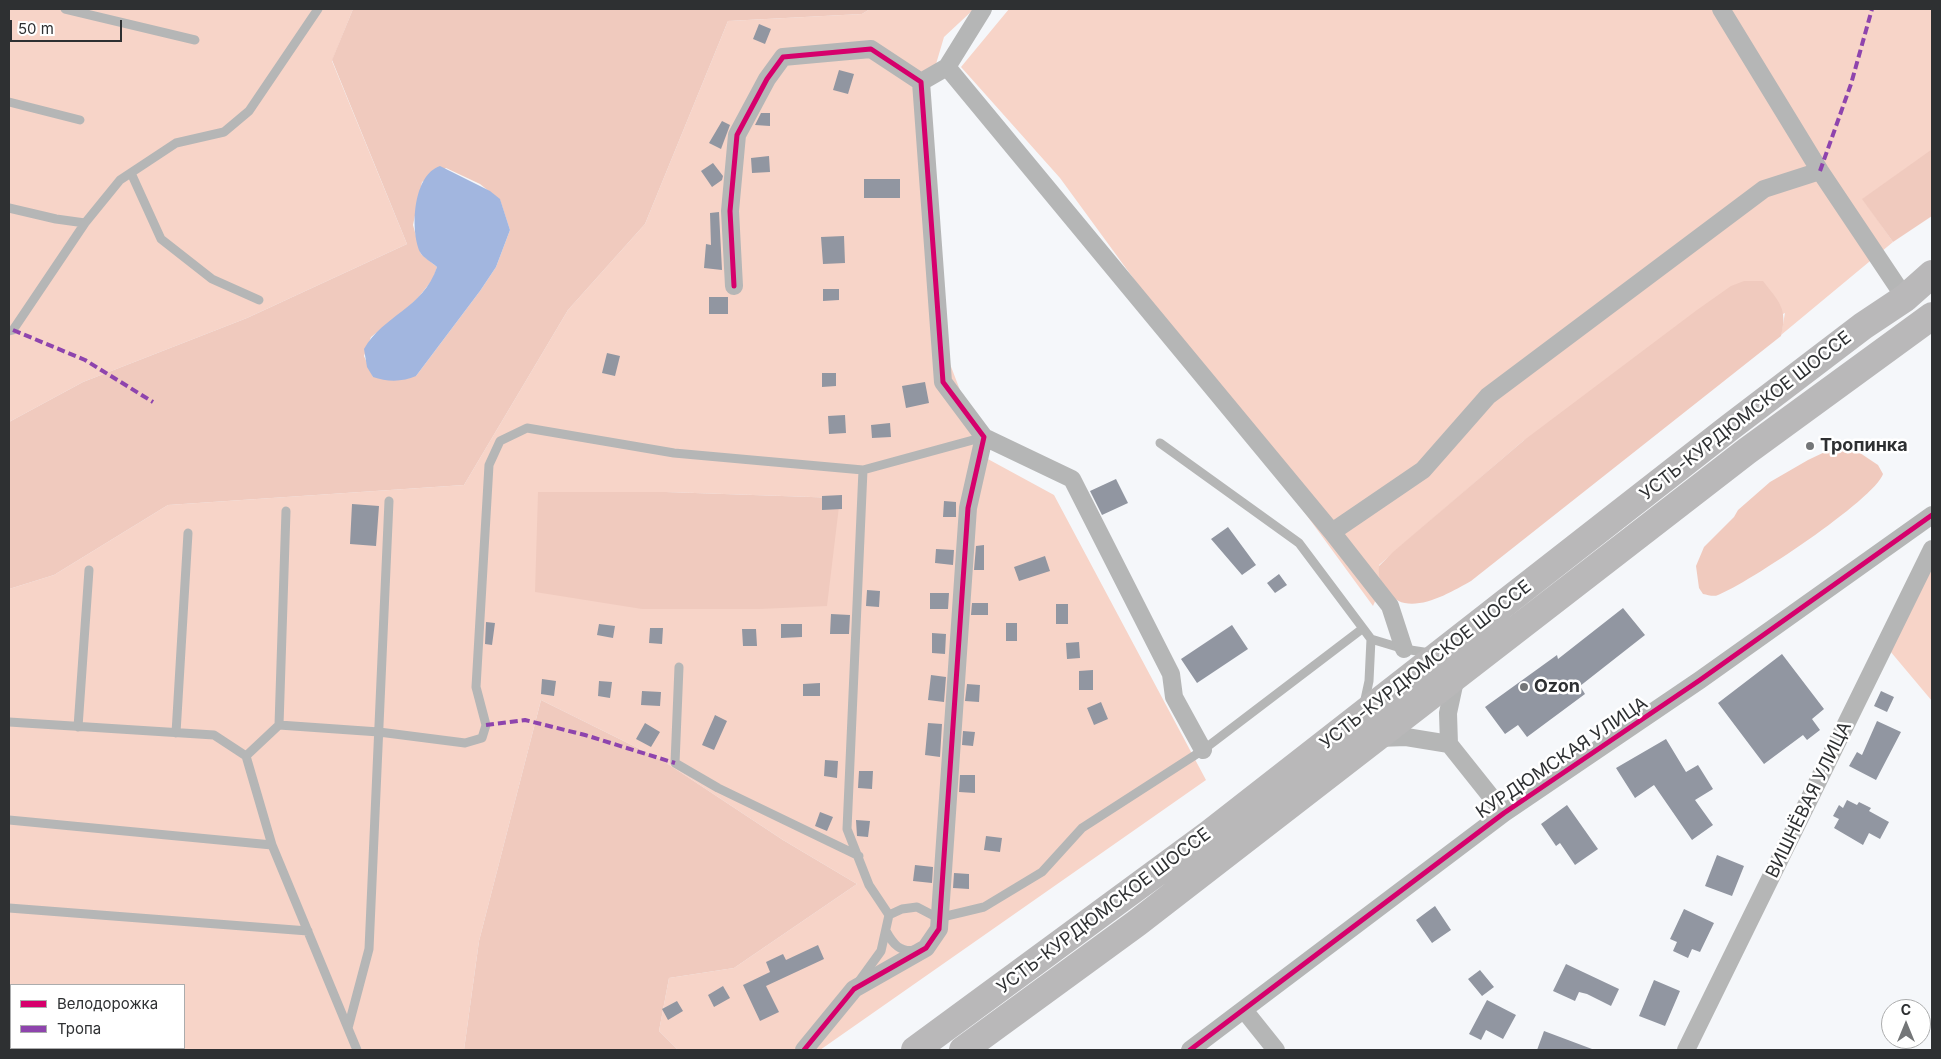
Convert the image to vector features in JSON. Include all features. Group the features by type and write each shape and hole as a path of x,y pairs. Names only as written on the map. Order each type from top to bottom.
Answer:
{"main road":[{"name":"УСТЬ-КУРДЮМСКОЕ ШОССЕ","path":"1448,665 1729,428 1863,326 1905,298 1932,274"},
{"name":"УСТЬ-КУРДЮМСКОЕ ШОССЕ","path":"963,1050 1136,923 1368,727 1448,665 1932,316"},
{"name":"УСТЬ-КУРДЮМСКОЕ ШОССЕ","path":"915,1050 1201,840 1368,727"}],"street":[{"path":"921,82 947,67 983,9"},
{"path":"1721,9 1820,171 1905,298"},
{"path":"734,286 730,211 737,135 767,79 782,57 871,49 921,82"},
{"path":"947,67 1332,532 1390,606 1404,649"},
{"path":"921,82 944,382 984,437 1072,479 1171,674 1174,697 1203,750"},
{"path":"1332,532 1422,470 1488,396 1764,189 1820,171"},
{"path":"804,1050 854,989 926,948 939,929 938,918 968,508 984,437"},
{"name":"КУРДЮМСКАЯ УЛИЦА","path":"1190,1050 1504,813 1700,680 1932,515"},
{"name":"ВИШНЁВАЯ УЛИЦА","path":"1686,1050 1932,549"},
{"path":"1448,665 1449,744 1504,813"},
{"path":"1368,727 1406,737 1449,744"},
{"path":"1244,1010 1276,1050"}],"lane":[{"path":"65,9 195,40"},
{"path":"9,331 12,330 85,223 120,180 176,143 224,132 249,111 318,9"},
{"path":"9,102 80,120"},
{"path":"131,173 161,239 212,279 259,300"},
{"path":"9,208 56,219 85,223"},
{"path":"279,725 379,732 465,743 482,738 486,725 476,687 489,465 500,441 527,428 674,453 863,470 984,437"},
{"path":"1160,443 1300,543 1371,639 1448,665"},
{"path":"854,989 882,952 888,915 869,885 847,829 863,470"},
{"path":"348,1028 369,949 389,501"},
{"path":"246,756 279,725 286,511"},
{"path":"176,733 188,533"},
{"path":"78,727 89,570"},
{"path":"888,915 902,909 917,908 938,918 984,907 1042,872 1082,828 1203,750 1362,629"},
{"path":"1368,727 1371,639"},
{"path":"679,667 675,763 718,788 859,856"},
{"path":"9,722 214,735 246,756 272,845 357,1050"},
{"path":"9,820 272,845"},
{"path":"9,908 308,931"},
{"path":"886,931 894,946 908,952 926,948"},
{"path":"9,1049 43,1050"}],"shaded area":[{"path":"9,9 353,9 332,61 407,244 247,318 83,382 9,422"},
{"path":"353,9 870,9 862,14 728,21 645,224 568,310 464,485 168,505 54,575 9,589 9,422 83,382 247,318 407,244 332,60","holes":["446,168 480,184 500,200 510,230 496,267 416,376 373,377 364,356 371,337 418,298 433,279 437,267 421,254 413,225 422,182"]},
{"path":"870,9 974,9 944,37 918,125 932,317 986,458 1054,495 1206,780 820,1050 678,1050 659,1031 669,978 734,968 857,884 783,840 662,760 541,700 479,941 464,1050 9,1050 9,589 54,575 168,505 464,485 568,310 645,224 728,21 862,14","holes":["538,492 666,492 840,498 760,609"]},
{"path":"1009,9 1932,9 1932,152 1863,199 1893,242 1781,335 1785,313 1523,441 1379,565 1381,588 1373,606 1060,178 961,67"},
{"path":"1931,150 1932,216 1893,242 1862,199"},
{"path":"1744,281 1763,281 1778,300 1783,312 1781,336 1471,581 1451,592 1416,604 1405,603 1395,599 1387,591 1380,579 1379,566 1393,552 1523,441 1697,310 1731,286"},
{"path":"1854,449 1878,465 1883,474 1875,486 1835,520 1755,575 1718,595 1703,594 1699,588 1696,566 1704,547 1734,517 1738,510 1770,482 1808,460 1829,450"},
{"path":"538,492 666,492 840,498 827,606 760,609 642,609 535,592"},
{"path":"1932,562 1932,701 1890,651"},
{"path":"541,700 662,760 783,840 857,884 734,968 669,978 659,1031 678,1050 464,1050 479,941"}],"water":[{"path":"440,166 490,191 500,199 510,230 496,267 416,376 400,380 378,379 373,377 367,367 364,349 381,328 422,293 431,281 437,267 420,252 415,230 415,217 419,191 424,180 431,171"}],"building":[{"path":"759,24 771,29 765,44 753,39"},
{"path":"839,70 854,74 848,94 833,90"},
{"path":"761,113 770,113 770,126 755,125"},
{"path":"722,121 730,125 721,149 709,143"},
{"path":"769,156 770,172 752,173 751,158"},
{"path":"713,163 723,176 722,180 712,187 701,171"},
{"path":"864,179 900,179 900,198 864,198"},
{"path":"719,212 722,270 704,268 706,244 711,245 710,213"},
{"path":"844,236 845,263 823,264 821,237"},
{"path":"823,289 839,289 839,300 823,301"},
{"path":"709,297 728,297 728,314 709,314"},
{"path":"607,353 620,356 615,376 602,373"},
{"path":"822,373 836,373 836,386 822,387"},
{"path":"925,382 929,403 906,408 902,386"},
{"path":"845,415 846,433 829,434 828,416"},
{"path":"890,423 891,437 872,438 871,425"},
{"path":"1116,479 1128,503 1102,515 1090,491"},
{"path":"842,495 842,509 822,510 822,496"},
{"path":"944,501 956,502 956,517 943,517"},
{"path":"352,504 379,506 376,546 350,544"},
{"path":"1228,527 1256,565 1242,575 1211,539"},
{"path":"984,545 984,570 974,570 976,546"},
{"path":"936,549 954,550 953,565 935,563"},
{"path":"1045,556 1050,571 1019,581 1014,567"},
{"path":"1279,574 1287,585 1275,593 1267,583"},
{"path":"867,590 880,591 879,607 866,606"},
{"path":"930,593 949,593 948,609 930,609"},
{"path":"972,603 988,603 988,615 971,615"},
{"path":"1056,604 1068,604 1068,624 1056,624"},
{"path":"1623,608 1645,635 1580,686 1585,694 1527,737 1518,725 1505,734 1485,707 1557,655 1558,659"},
{"path":"831,614 850,615 849,634 830,634"},
{"path":"486,622 495,623 492,645 485,644"},
{"path":"1006,623 1017,623 1017,641 1006,641"},
{"path":"599,624 615,626 613,638 597,635"},
{"path":"781,624 802,624 802,637 781,638"},
{"path":"1232,625 1248,649 1197,683 1181,659"},
{"path":"650,628 663,628 662,644 649,643"},
{"path":"742,629 756,629 757,646 743,646"},
{"path":"932,633 946,634 945,654 932,653"},
{"path":"1079,642 1080,658 1067,659 1066,643"},
{"path":"1782,654 1824,709 1812,719 1820,730 1807,740 1803,735 1764,764 1718,703"},
{"path":"1093,670 1093,690 1079,690 1079,671"},
{"path":"931,675 946,677 944,702 928,700"},
{"path":"542,679 556,681 554,696 541,694"},
{"path":"599,681 612,682 610,698 598,696"},
{"path":"820,683 820,696 803,696 803,684"},
{"path":"967,684 980,685 979,702 965,701"},
{"path":"642,691 661,692 660,706 641,705"},
{"path":"1881,691 1894,697 1887,712 1874,706"},
{"path":"1101,702 1108,719 1094,725 1087,708"},
{"path":"715,715 727,721 714,750 702,745"},
{"path":"1877,721 1901,732 1876,780 1849,766 1857,752 1862,755"},
{"path":"645,723 660,732 651,747 636,739"},
{"path":"928,723 942,724 940,757 925,755"},
{"path":"963,731 975,732 973,746 962,745"},
{"path":"1666,739 1686,772 1698,765 1713,789 1695,800 1713,825 1692,840 1654,785 1635,798 1616,768"},
{"path":"825,760 838,761 837,778 824,776"},
{"path":"859,771 873,771 872,789 858,788"},
{"path":"960,775 975,775 975,793 959,792"},
{"path":"1847,800 1857,805 1859,802 1871,808 1869,811 1889,822 1880,839 1869,833 1863,845 1834,828 1839,819 1833,816 1839,805 1843,808"},
{"path":"1567,805 1598,849 1575,865 1560,843 1556,846 1541,824"},
{"path":"820,812 833,817 827,831 815,826"},
{"path":"856,820 870,821 868,837 857,836"},
{"path":"986,836 1002,838 1000,852 984,850"},
{"path":"1717,855 1744,866 1732,896 1705,886"},
{"path":"915,865 933,867 932,883 913,881"},
{"path":"954,873 969,874 969,889 953,888"},
{"path":"1435,906 1451,930 1432,943 1416,920"},
{"path":"1684,909 1714,923 1700,952 1692,949 1688,958 1673,951 1677,942 1670,939"},
{"path":"818,945 824,959 766,986 779,1012 760,1021 743,985 770,972 766,962 783,954 786,960"},
{"path":"1566,964 1619,989 1611,1006 1587,994 1579,992 1575,1001 1553,991"},
{"path":"1480,970 1494,987 1482,996 1468,979"},
{"path":"1654,980 1680,991 1665,1026 1639,1016"},
{"path":"723,986 730,998 714,1007 708,995"},
{"path":"1487,1000 1516,1015 1503,1039 1486,1030 1481,1040 1469,1034"},
{"path":"677,1001 683,1011 668,1020 662,1009"},
{"path":"1544,1031 1592,1049 1592,1050 1537,1050"}],"marked path":[{"path":"1820,171 1851,84 1872,9"},
{"path":"13,330 85,360 153,402"},
{"path":"486,725 525,720 585,735 675,763"}],"cycle path":[{"path":"734,286 730,211 737,135 767,79 783,57 871,49 921,82 943,382 984,437 968,508 939,929 926,948 854,989 804,1050"},
{"path":"1190,1050 1504,813 1700,680 1932,515"}],"place":[{"name":"Тропинка","path":"1810,446"},
{"name":"Ozon","path":"1524,687"}]}
